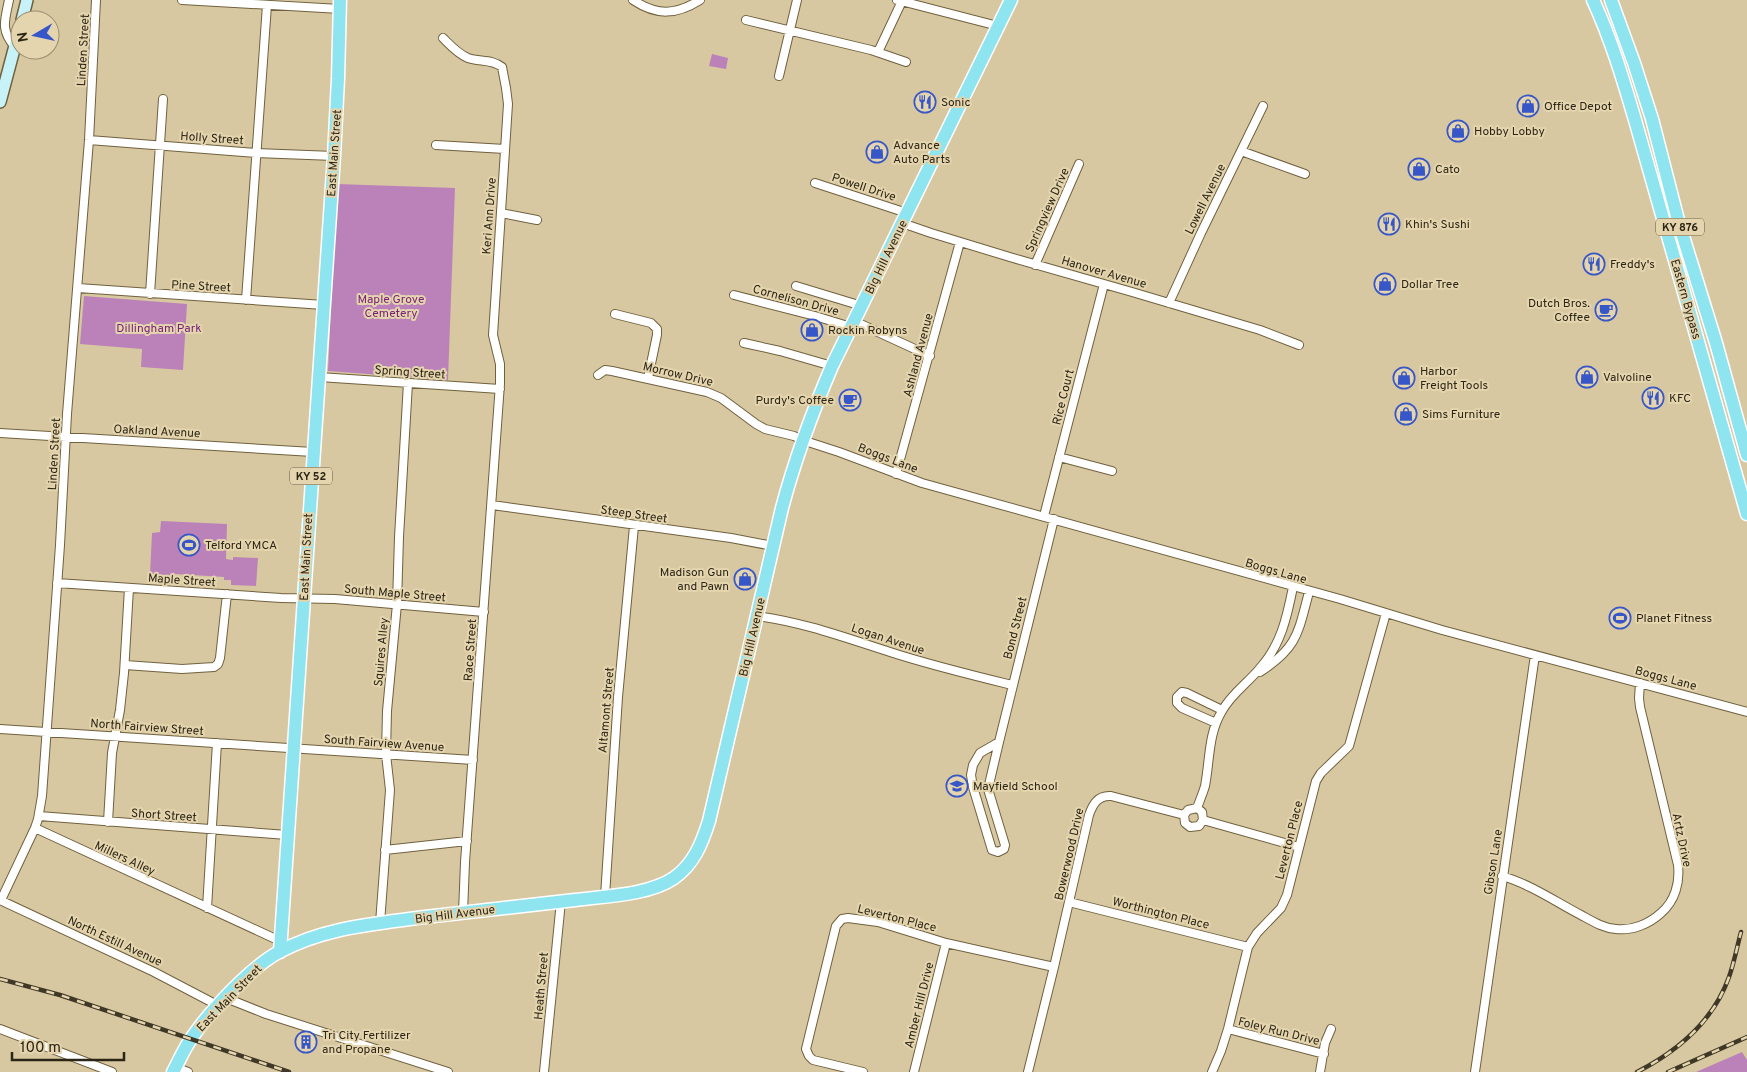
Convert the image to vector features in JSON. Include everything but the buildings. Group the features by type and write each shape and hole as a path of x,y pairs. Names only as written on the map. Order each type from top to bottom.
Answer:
{"main road":[{"name":"Big Hill Avenue","path":"280,946 331,931 380,923 650,889 673,879 695,856 709,821 773,546 802,440 832,366 1011,0"},
{"name":"Eastern Bypass","path":"1593,0 1617,61 1747,514"},
{"name":"Eastern Bypass","path":"1611,0 1652,119 1678,220 1747,455"},
{"name":"East Main Street","path":"174,1070 191,1039 222,1002 280,946 334,156 340,5"},
{"path":"1643,150 1649,151 1654,158 1664,195 1678,220"}],"street":[{"path":"9,0 5,30 10,41"},
{"name":"Linden Street","path":"0,900 35,828 42,796 58,583 66,438 89,140 96,0"},
{"path":"182,0 267,5 340,5"},
{"path":"633,0 646,8 663,12 680,11 700,0"},
{"path":"779,76 797,0"},
{"path":"878,52 900,1 998,26"},
{"path":"246,300 267,5"},
{"path":"746,20 878,52 906,62"},
{"name":"Keri Ann Drive","path":"443,38 462,55 498,64 504,73 508,104 493,335 500,364 500,389"},
{"path":"0,102 11,60"},
{"path":"150,294 163,99"},
{"name":"Lowell Avenue","path":"1169,303 1263,106"},
{"name":"Holly Street","path":"89,140 256,153 334,156"},
{"path":"436,145 505,149"},
{"path":"1242,151 1305,174"},
{"name":"Springview Drive","path":"1035,265 1079,164"},
{"name":"Powell Drive","path":"815,183 905,218"},
{"path":"501,213 537,220"},
{"name":"Hanover Avenue","path":"905,218 960,242 1269,333 1299,345"},
{"name":"Ashland Avenue","path":"896,474 960,242"},
{"name":"Rice Court","path":"1044,516 1104,284"},
{"path":"796,286 862,306"},
{"name":"Pine Street","path":"78,288 324,305"},
{"name":"Cornelison Drive","path":"734,295 852,324 930,356"},
{"path":"615,314 651,323 657,329 658,335 648,378"},
{"path":"744,343 832,366"},
{"name":"Morrow Drive","path":"598,375 602,371 608,370 716,395 760,426 802,440"},
{"name":"Spring Street","path":"319,376 500,389"},
{"name":"Squires Alley","path":"380,923 390,790 386,754 387,711 397,604 408,383"},
{"name":"Race Street","path":"464,913 467,841 500,389"},
{"name":"Oakland Avenue","path":"0,433 313,452"},
{"name":"Boggs Lane","path":"802,440 930,486 1044,516 1535,655 1747,712"},
{"path":"1059,456 1112,471"},
{"name":"Steep Street","path":"492,505 731,538 773,546"},
{"name":"Bond Street","path":"999,742 980,753 973,765 971,775 992,850 998,852 1004,849 1006,844 988,789 1054,519"},
{"name":"Altamont Street","path":"605,896 618,697 634,526"},
{"name":"Maple Street","path":"58,583 304,599"},
{"path":"1197,808 1205,788 1211,739 1216,723 1222,710 1232,697 1267,660 1277,645 1293,587"},
{"path":"108,822 110,777 125,665 129,588"},
{"path":"1254,675 1281,658 1291,645 1300,625 1309,592"},
{"path":"125,665 182,669 214,667 218,664 220,658 227,594"},
{"name":"South Maple Street","path":"304,599 397,604 484,612"},
{"name":"Leverton Place","path":"1212,1072 1228,1029 1248,947 1257,933 1281,908 1287,895 1316,782 1321,773 1349,746 1386,613"},
{"name":"Logan Avenue","path":"757,616 797,623 913,659 1012,686"},
{"name":"Gibson Lane","path":"1474,1072 1535,655"},
{"name":"Artz Drive","path":"1502,876 1520,883 1600,925 1615,929 1624,930 1641,926 1656,918 1669,905 1677,886 1678,865 1640,707 1640,683"},
{"path":"1216,723 1182,708 1177,703 1177,696 1180,693 1187,693 1222,710"},
{"name":"North Fairview Street","path":"0,729 294,747"},
{"path":"207,908 216,743"},
{"name":"South Fairview Avenue","path":"294,747 473,760"},
{"name":"Bowerwood Drive","path":"1028,1072 1093,804 1104,796 1111,796 1184,815"},
{"path":"1197,808 1202,812 1203,820 1199,826 1190,827 1185,823 1184,815 1188,810 1197,808"},
{"name":"Short Street","path":"39,816 287,835"},
{"path":"1203,820 1299,847"},
{"name":"Millers Alley","path":"35,828 207,908 280,946"},
{"path":"385,850 467,841"},
{"name":"North Estill Avenue","path":"0,900 222,1002 266,1014 448,1072"},
{"name":"Heath Street","path":"544,1072 560,901"},
{"name":"Worthington Place","path":"1069,902 1248,947"},
{"name":"Leverton Place","path":"863,1072 813,1060 806,1049 836,926 842,919 878,922 946,943 1054,968"},
{"name":"Amber Hill Drive","path":"914,1072 946,943"},
{"path":"0,1029 112,1072"},
{"name":"Foley Run Drive","path":"1228,1029 1324,1054"},
{"path":"1320,1072 1325,1043 1331,1030"},
{"path":"174,1070 188,1072"}],"green space":[{"path":"712,54 728,58 726,69 709,66"},
{"name":"Maple Grove Cemetery","path":"337,184 455,188 448,380 328,371"},
{"name":"Dillingham Park","path":"84,296 187,304 183,370 141,367 142,349 80,344"},
{"name":"Telford YMCA","path":"161,521 227,524 226,559 233,560 233,557 258,558 256,586 231,585 231,580 224,580 224,577 150,574 152,533 160,532"},
{"path":"1742,1052 1747,1060 1747,1072 1696,1072"}],"railway":[{"path":"1637,1072 1680,1045 1714,1008 1729,977 1741,932"},
{"path":"0,979 60,995 289,1072"},
{"path":"1668,1072 1747,1037"}],"place":[{"name":"Sonic","path":"925,102"},
{"name":"Office Depot","path":"1528,106"},
{"name":"Hobby Lobby","path":"1458,131"},
{"name":"Advance Auto Parts","path":"877,152"},
{"name":"Cato","path":"1419,169"},
{"name":"Khin's Sushi","path":"1389,224"},
{"name":"Freddy's","path":"1594,264"},
{"name":"Dollar Tree","path":"1385,284"},
{"name":"Dutch Bros. Coffee","path":"1606,310"},
{"name":"Rockin Robyns","path":"812,330"},
{"name":"Valvoline","path":"1587,377"},
{"name":"Harbor Freight Tools","path":"1404,378"},
{"name":"KFC","path":"1653,398"},
{"name":"Purdy's Coffee","path":"850,400"},
{"name":"Sims Furniture","path":"1406,414"},
{"name":"Telford YMCA","path":"189,545"},
{"name":"Madison Gun and Pawn","path":"745,579"},
{"name":"Planet Fitness","path":"1620,618"},
{"name":"Mayfield School","path":"957,786"},
{"name":"Tri City Fertilizer and Propane","path":"306,1042"}]}
